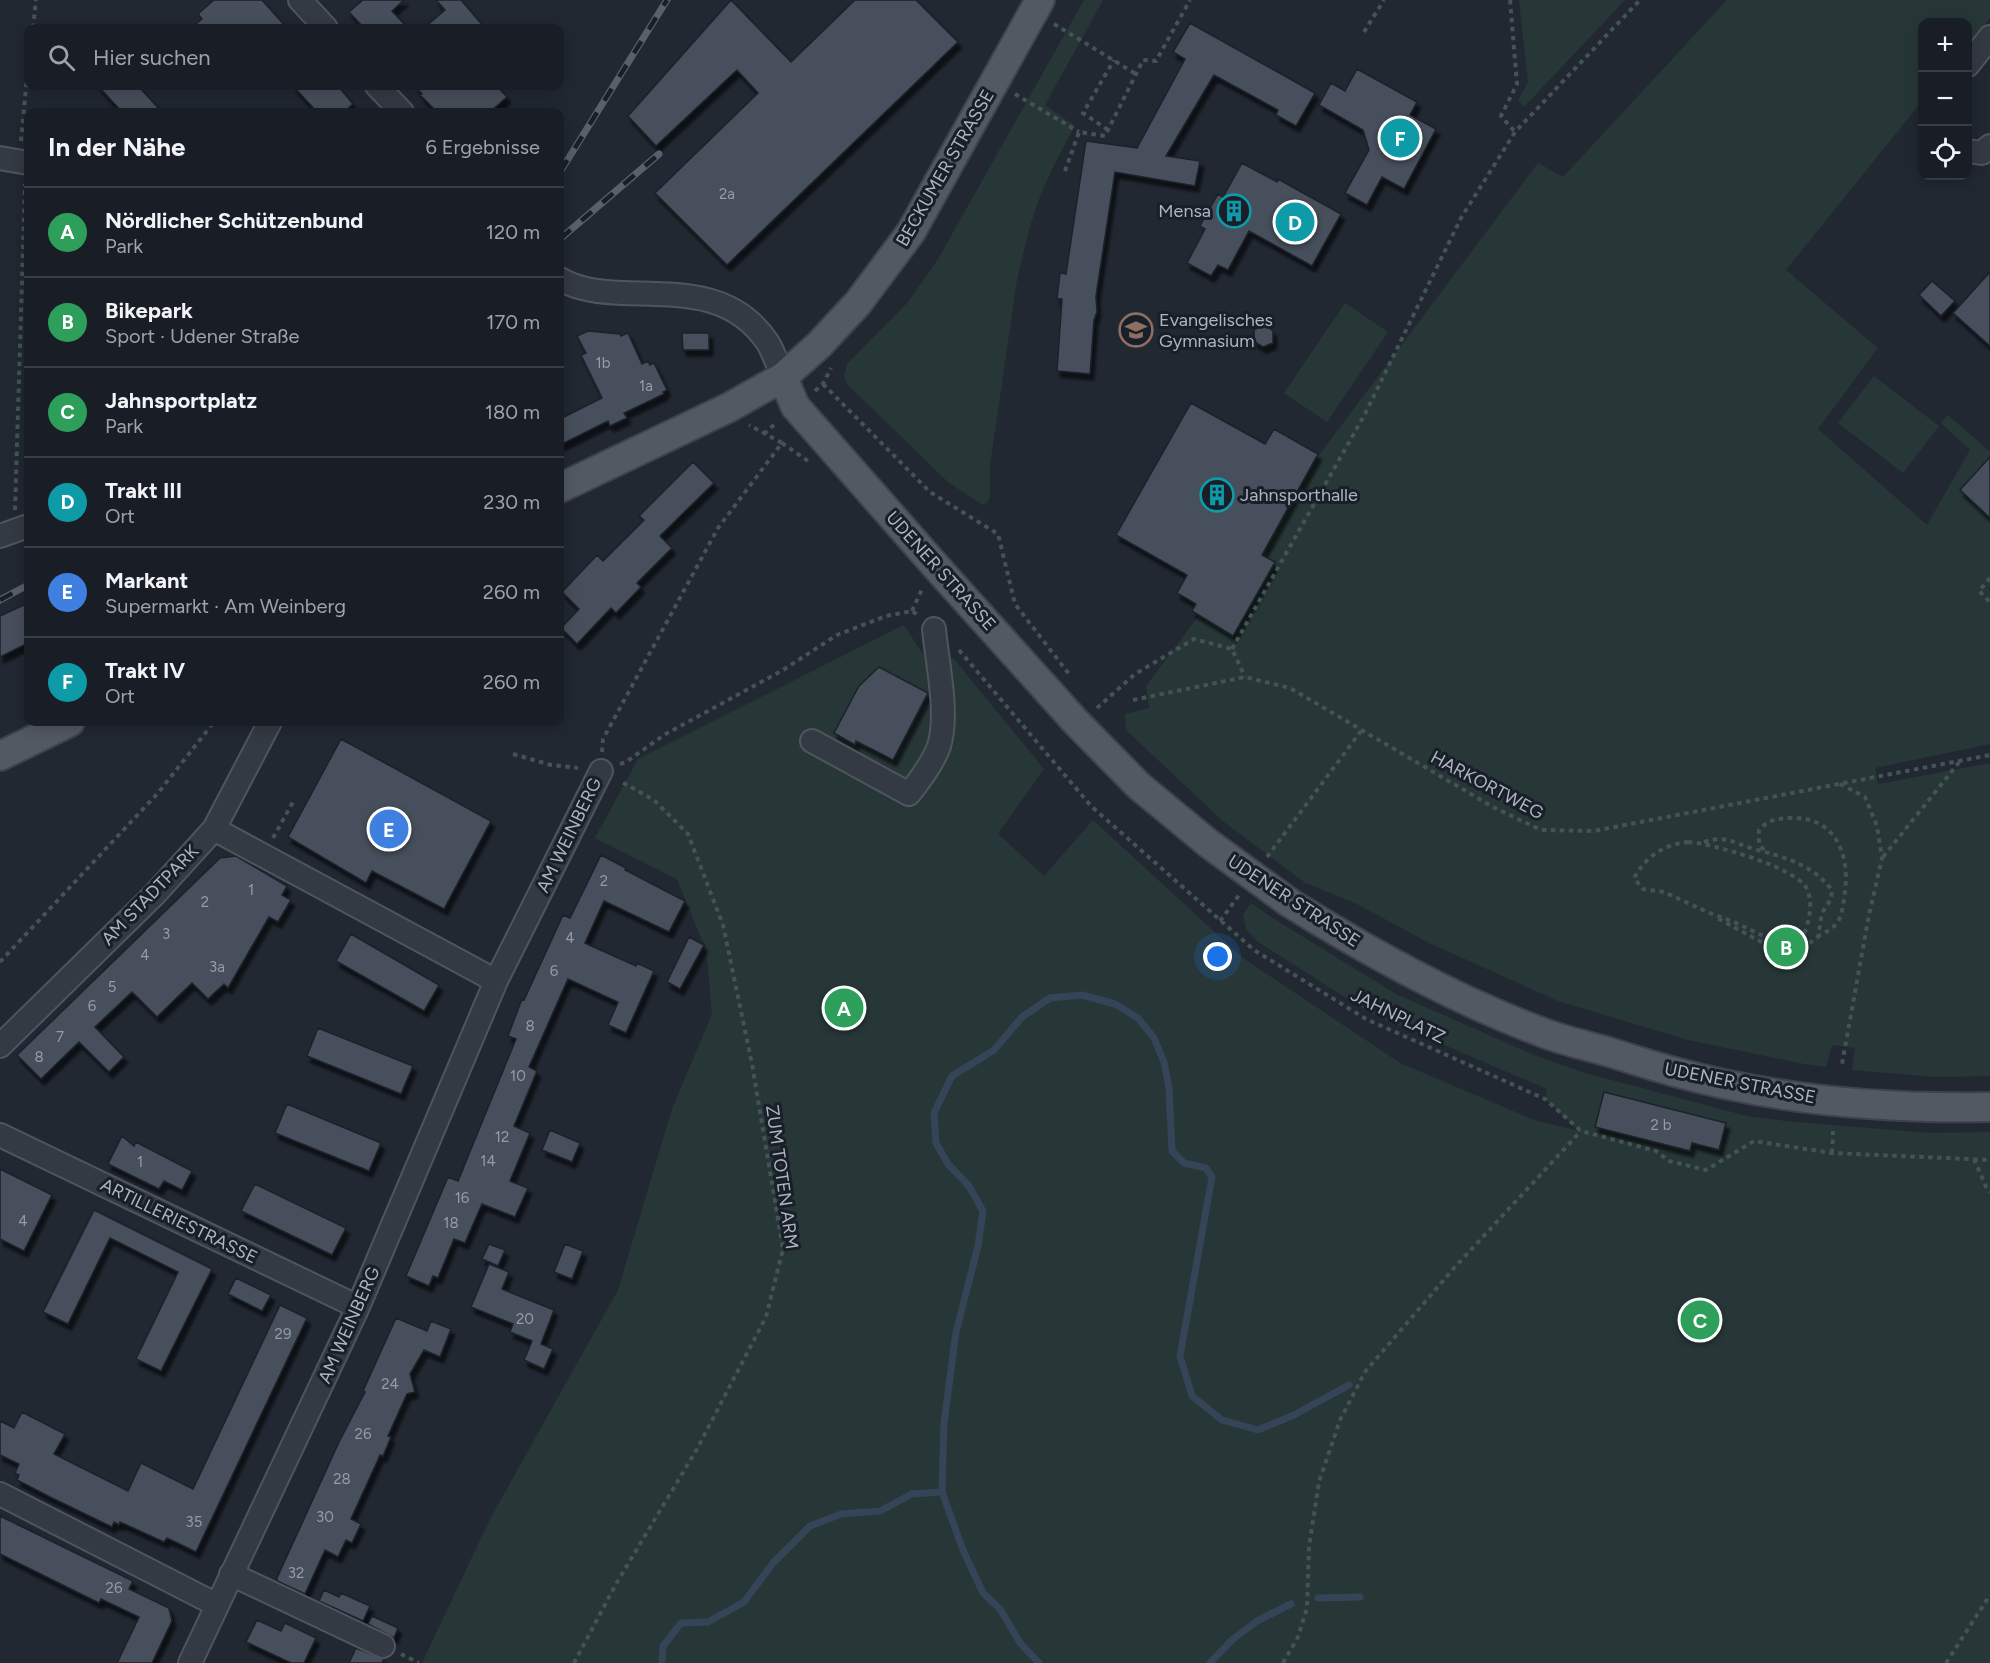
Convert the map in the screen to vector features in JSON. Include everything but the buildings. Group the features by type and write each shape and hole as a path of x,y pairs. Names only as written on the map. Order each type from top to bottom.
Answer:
{"main road":[{"name":"BECKUMER STRASSE","path":"564,487 730,407 783,376 819,345 858,303 911,232 1037,6"},
{"name":"UDENER STRASSE","path":"783,376 795,406 1075,721 1139,786 1208,843 1290,903 1342,935 1409,973 1545,1033 1676,1072 1802,1097 1933,1108 1990,1107"},
{"path":"0,756 62,726"}],"street":[{"path":"300,0 322,24"},
{"path":"1972,60 1990,38"},
{"path":"381,90 398,108"},
{"path":"1972,152 1982,153 1990,146"},
{"path":"0,158 24,162"},
{"path":"564,281 591,291 696,296 723,304 749,321 768,343 783,376"},
{"path":"812,741 909,794 920,781 939,746 943,709 933,629"},
{"name":"AM STADTPARK","path":"0,1046 154,895 214,830 268,726"},
{"name":"AM WEINBERG","path":"190,1663 358,1307 496,981 601,771"},
{"path":"214,830 496,981"},
{"name":"ARTILLERIESTRASSE","path":"0,1135 358,1307"},
{"path":"0,1494 217,1605"},
{"path":"231,1574 383,1646"}],"path":[{"path":"33,24 36,0"},
{"path":"995,82 1079,132 1105,136 1143,60 1156,62 1190,0"},
{"path":"1364,32 1384,0"},
{"path":"1510,0 1517,84 1501,116 1515,132"},
{"path":"1232,649 1365,414 1461,218 1515,132 1640,0"},
{"path":"1037,6 1136,74"},
{"path":"1108,130 1083,113 1114,60"},
{"path":"24,151 21,134 26,90"},
{"path":"1065,171 1079,132"},
{"path":"14,531 24,244"},
{"path":"823,384 930,492 998,534 1015,604 1076,682"},
{"name":"AM WEINBERG","path":"601,771 603,739 718,528 782,443 764,434"},
{"path":"1990,578 1978,591 1990,602"},
{"path":"513,754 551,765 601,771 626,762 664,735 783,670 837,635 886,616 912,611 920,594"},
{"name":"JAHNPLATZ","path":"912,611 962,652 1091,806 1254,950 1366,1019 1545,1099 1581,1131"},
{"path":"1089,700 1096,709 1135,674 1194,639 1232,649"},
{"path":"1232,649 1245,677"},
{"name":"HARKORTWEG","path":"1133,700 1245,677 1290,688 1493,807 1541,830 1594,831 1990,755"},
{"path":"0,962 158,793 211,726"},
{"path":"1261,865 1360,731"},
{"path":"1882,858 1961,760"},
{"name":"ZUM TOTEN ARM","path":"574,1663 616,1584 697,1449 766,1317 783,1250 752,1064 723,925 688,834 654,800 601,771"},
{"path":"1840,784 1864,797 1876,826 1882,858 1869,915 1842,1064"},
{"path":"263,856 293,802"},
{"path":"1764,850 1759,844 1759,830 1765,823 1775,819 1795,818 1822,824 1841,847 1845,861 1846,885 1838,921 1832,928 1797,952"},
{"path":"1797,952 1664,892 1642,889 1634,878 1637,871 1658,850 1672,844 1702,843 1713,839 1734,840 1754,849 1797,861 1826,882 1833,890 1831,899 1822,913 1818,937"},
{"path":"1702,843 1781,868 1800,880 1807,890 1808,926 1797,952"},
{"path":"1220,921 1240,894"},
{"path":"1283,1663 1298,1637 1307,1608 1309,1547 1319,1482 1340,1420 1365,1372 1454,1268 1581,1131 1656,1151 1669,1161 1706,1170 1754,1141 1832,1153 1990,1160"},
{"path":"1832,1153 1833,1131"},
{"path":"1974,1160 1990,1192"},
{"path":"1946,1663 1990,1595"}],"shaded area":[{"path":"1084,0 1103,0 1045,105 1075,126 1046,184 1026,242 1017,280 990,465 990,495 988,502 983,505 949,483 847,384 844,375 847,364 909,301 938,259"},
{"path":"1519,0 1625,0 1524,107 1518,100 1528,82"},
{"path":"1727,0 1990,0 1990,18 1972,41 1972,18 1918,18 1918,106 1786,270 1878,348 1818,429 1927,525 1970,450 1941,423 1948,415 1990,452 1990,456 1959,491 1990,519 1990,587 1988,589 1990,591 1990,744 1875,768 1878,784 1990,763 1990,1076 1936,1077 1852,1070 1855,1048 1832,1045 1826,1067 1804,1064 1688,1040 1558,1001 1427,942 1359,905 1304,882 1224,822 1126,730 1125,714 1149,708 1146,686 1538,163 1563,177"},
{"path":"1345,303 1388,332 1327,422 1284,393"},
{"path":"1874,376 1939,426 1903,473 1838,423"},
{"path":"904,625 927,661 943,657 954,659 1044,769 998,834 1044,876 1093,820 1243,958 1400,1063 1534,1120 1579,1131 1545,1099 1547,1089 1370,1013 1258,942 1246,929 1243,915 1251,903 1396,994 1534,1055 1585,1073 1747,1116 1931,1133 1990,1132 1990,1663 422,1663 490,1519 618,1290 672,1109 712,1014 706,946 677,879 595,838 638,759"}],"waterway":[{"path":"1039,1663 1020,1643 1000,1609 983,1593 963,1550 942,1492 944,1423 956,1332 978,1246 983,1211 969,1186 948,1164 936,1143 934,1113 952,1076 994,1050 1022,1017 1050,998 1082,995 1115,1004 1138,1018 1154,1038 1164,1062 1169,1088 1172,1151 1184,1163 1206,1168 1212,1177 1180,1356 1192,1396 1222,1420 1258,1430 1294,1415 1349,1385"},
{"path":"662,1663 663,1646 681,1623 708,1622 744,1602 773,1563 810,1526 841,1514 880,1511 912,1494 942,1492"},
{"path":"1318,1598 1360,1597"},
{"path":"1210,1663 1233,1639 1257,1621 1291,1604"}],"railway":[{"path":"564,166 667,0"},
{"path":"564,236 659,154"},
{"path":"0,600 24,587"}],"place":[{"name":"Trakt IV","path":"1400,138"},
{"name":"Mensa","path":"1234,211"},
{"name":"Trakt III","path":"1295,222"},
{"name":"Evangelisches Gymnasium","path":"1136,330"},
{"name":"Jahnsporthalle","path":"1217,495"},
{"name":"Markant","path":"389,829"},
{"name":"Bikepark","path":"1786,947"},
{"name":"Nördlicher Schützenbund","path":"844,1008"},
{"name":"Jahnsportplatz","path":"1700,1320"}]}
